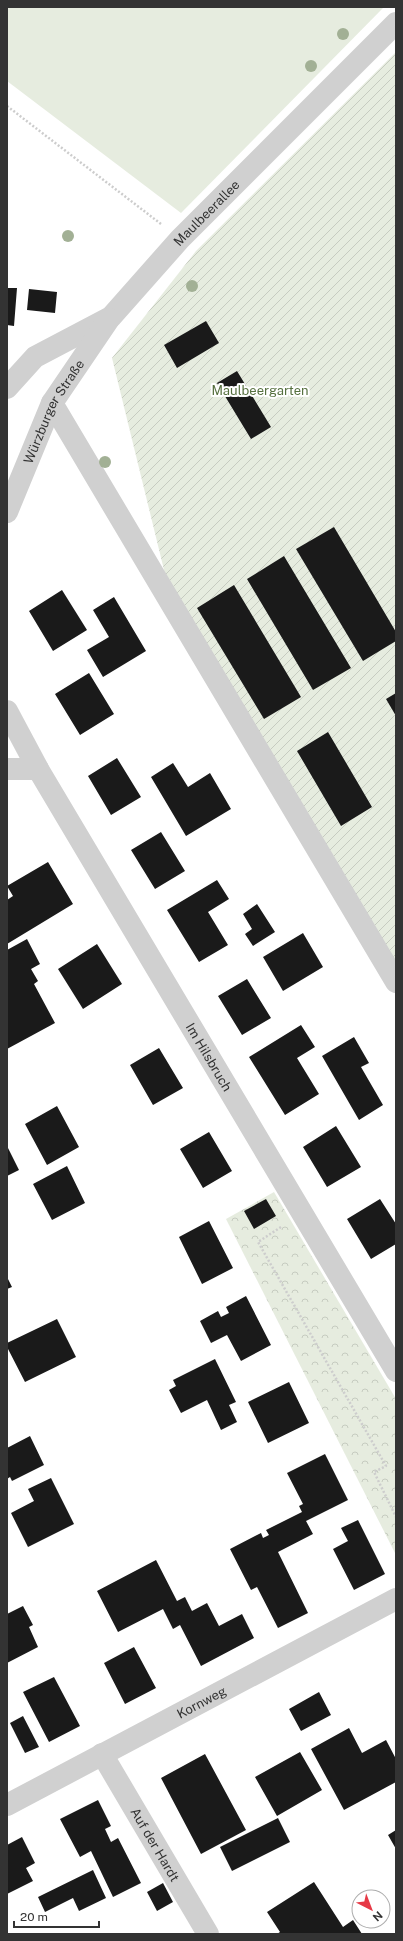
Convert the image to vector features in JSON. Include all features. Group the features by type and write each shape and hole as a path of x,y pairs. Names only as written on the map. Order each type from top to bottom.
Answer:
{"street":[{"name":"Maulbeerallee","path":"7,388 35,357 111,317 180,239 396,23"},
{"name":"Würzburger Straße","path":"7,512 52,403 111,317"},
{"path":"52,403 396,982"},
{"name":"Im Hilsbruch","path":"7,711 38,769 396,1371"},
{"path":"7,769 38,769"},
{"name":"Kornweg","path":"7,1805 396,1599"},
{"name":"Auf der Hardt","path":"102,1754 208,1934"}],"path":[{"path":"7,106 180,239"},
{"path":"302,1215 258,1242 386,1466 374,1472 396,1517"}],"green space":[{"path":"7,7 384,7 181,213 7,81"},
{"name":"Maulbeergarten","path":"396,52 396,967 166,578 112,358 196,251"},
{"path":"274,1192 396,1399 396,1555 226,1219"}],"building":[{"path":"7,288 17,288 14,326 7,325"},
{"path":"29,289 57,292 55,313 27,310"},
{"path":"206,321 219,343 177,368 164,345"},
{"path":"237,371 271,427 251,439 217,383"},
{"path":"334,527 396,632 396,641 363,661 296,549"},
{"path":"284,556 351,668 313,690 247,579"},
{"path":"234,585 301,697 264,719 197,608"},
{"path":"62,590 87,630 53,651 29,611"},
{"path":"114,597 146,651 103,677 87,650 109,637 93,610"},
{"path":"89,673 114,714 80,735 55,694"},
{"path":"396,693 396,716 386,699"},
{"path":"328,732 372,807 341,826 297,751"},
{"path":"117,758 141,797 111,815 88,776"},
{"path":"173,763 188,787 210,773 231,809 186,836 151,777"},
{"path":"161,832 185,871 155,889 131,850"},
{"path":"48,862 73,904 7,944 7,900 13,896 7,886"},
{"path":"217,880 229,899 208,912 228,945 199,962 167,910"},
{"path":"257,904 275,932 253,946 245,934 252,929 243,914"},
{"path":"303,933 323,967 283,991 263,957"},
{"path":"27,939 40,964 31,969 38,981 34,984 55,1023 7,1049 7,950"},
{"path":"97,944 122,984 83,1009 58,969"},
{"path":"247,979 271,1018 242,1035 218,996"},
{"path":"301,1025 315,1047 297,1058 319,1094 285,1115 249,1057"},
{"path":"354,1037 369,1063 361,1067 383,1105 359,1120 322,1056"},
{"path":"159,1048 183,1088 153,1105 130,1065"},
{"path":"57,1106 79,1147 47,1165 25,1124"},
{"path":"336,1126 361,1167 327,1187 303,1147"},
{"path":"209,1132 232,1171 203,1188 180,1149"},
{"path":"7,1146 19,1170 7,1176"},
{"path":"67,1166 85,1203 52,1220 33,1184"},
{"path":"266,1199 276,1216 254,1229 244,1211"},
{"path":"380,1199 396,1224 396,1244 371,1259 347,1219"},
{"path":"209,1221 233,1268 202,1284 179,1237"},
{"path":"7,1277 12,1287 7,1289"},
{"path":"246,1296 271,1345 241,1361 227,1335 211,1343 200,1321 218,1311 221,1317 229,1313 226,1307"},
{"path":"57,1319 76,1357 25,1382 7,1347 7,1343"},
{"path":"215,1359 236,1402 229,1405 237,1422 221,1430 207,1400 181,1413 169,1390 176,1386 173,1380"},
{"path":"289,1382 309,1423 268,1443 248,1402"},
{"path":"30,1436 44,1465 12,1481 10,1477 7,1479 7,1448"},
{"path":"325,1454 348,1500 306,1521 313,1534 278,1552 308,1613 278,1628 257,1587 251,1590 230,1549 261,1533 263,1538 269,1535 266,1530 302,1512 299,1506 303,1504 287,1473"},
{"path":"51,1478 74,1524 28,1547 11,1513 34,1501 28,1489"},
{"path":"358,1520 385,1574 354,1590 333,1549 348,1541 341,1528"},
{"path":"156,1560 177,1601 185,1597 192,1611 207,1603 219,1626 242,1614 254,1638 201,1666 180,1625 173,1629 163,1609 118,1632 97,1591"},
{"path":"23,1606 33,1625 29,1627 38,1647 7,1663 7,1614"},
{"path":"134,1647 156,1688 125,1704 104,1663"},
{"path":"54,1677 80,1726 49,1742 23,1692"},
{"path":"319,1692 331,1715 301,1731 289,1709"},
{"path":"23,1716 39,1747 25,1753 10,1723"},
{"path":"349,1728 362,1753 386,1740 396,1759 396,1782 344,1810 311,1749"},
{"path":"300,1752 322,1790 277,1816 255,1777"},
{"path":"205,1754 246,1830 201,1854 161,1778"},
{"path":"98,1800 111,1826 105,1829 111,1842 118,1838 141,1883 113,1897 91,1851 80,1857 60,1819"},
{"path":"278,1818 290,1842 232,1871 220,1847"},
{"path":"396,1830 396,1849 388,1835"},
{"path":"22,1837 35,1863 26,1868 33,1881 7,1894 7,1845"},
{"path":"93,1870 106,1898 79,1911 73,1898 45,1912 38,1897"},
{"path":"314,1882 343,1927 351,1921 351,1929 359,1929 362,1934 277,1934 280,1932 267,1912"},
{"path":"163,1883 173,1902 157,1911 147,1892"}]}
